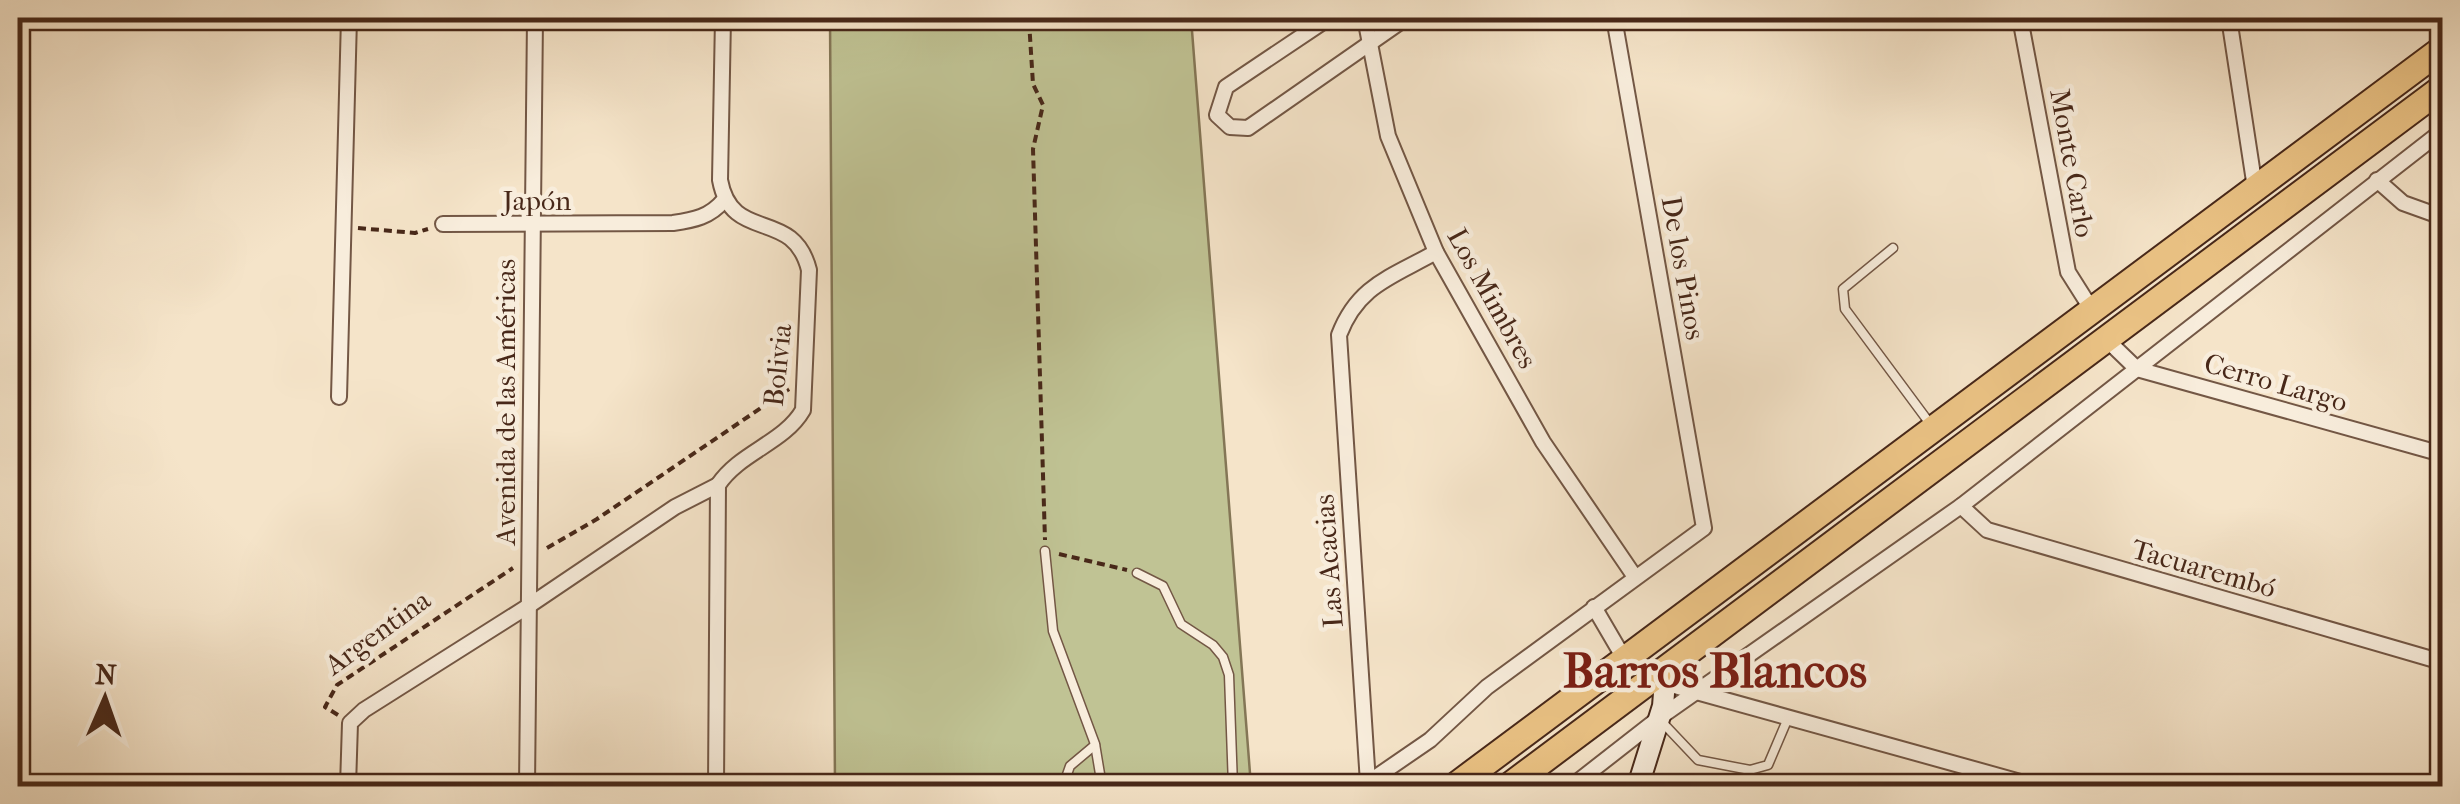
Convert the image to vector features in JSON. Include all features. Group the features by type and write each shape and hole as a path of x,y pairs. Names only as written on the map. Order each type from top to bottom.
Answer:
{"highway":[{"path":"1455,786 2442,49"},
{"path":"1509,786 1542,777 1665,676 2442,88"}],"street":[{"path":"339,397 350,18"},
{"name":"Avenida de las Américas","path":"526,786 535,18"},
{"path":"723,18 720,180 724,200"},
{"path":"1328,18 1226,87 1217,115 1230,128 1248,128 1406,18"},
{"name":"Los Mimbres","path":"1365,18 1388,136 1436,252 1543,442 1635,577"},
{"name":"De los Pinos","path":"1614,18 1704,528 1635,577"},
{"name":"Monte Carlo","path":"2020,18 2068,272 2092,310"},
{"path":"2230,18 2255,188"},
{"path":"1572,786 1659,718 1961,506 2442,131"},
{"path":"2378,180 2403,203 2442,217"},
{"name":"Japón","path":"443,224 531,226 695,220 714,211 724,200"},
{"name":"Bolivia","path":"718,485 729,468 794,426 803,410 809,270 805,254 792,238 778,228 745,220 724,200"},
{"name":"Las Acacias","path":"1365,785 1339,335 1348,310 1364,293 1436,252"},
{"name":"Cerro Largo","path":"2106,340 2137,369 2442,454"},
{"path":"716,786 718,485"},
{"name":"Argentina","path":"350,723 364,710 675,507 718,485"},
{"name":"Tacuarembó","path":"1961,506 1987,530 2442,662"},
{"path":"1365,785 1430,740 1486,686 1635,577"},
{"path":"1594,607 1625,660"},
{"path":"1638,786 1659,718 1665,676 1651,641"},
{"path":"1665,676 1698,692 2035,786"},
{"path":"348,786 350,723"}],"lane":[{"path":"1893,248 1842,288 1842,299 1845,310 1934,428"},
{"path":"1045,551 1053,631 1095,744 1102,786"},
{"path":"1136,573 1163,586 1181,624 1213,645 1223,658 1229,675 1233,786"},
{"path":"1659,718 1698,760 1750,770 1768,765 1788,718"},
{"path":"1063,786 1070,766 1095,744"}],"path":[{"path":"1029,21 1033,84 1043,105 1033,149 1045,551 1136,573"},
{"path":"343,227 415,232 443,224"},
{"name":"Argentina","path":"350,723 326,707 337,685 806,381"}],"green space":[{"path":"830,18 1191,18 1251,786 835,786"}],"district":[{"name":"Barros Blancos","path":"1715,670"}]}
